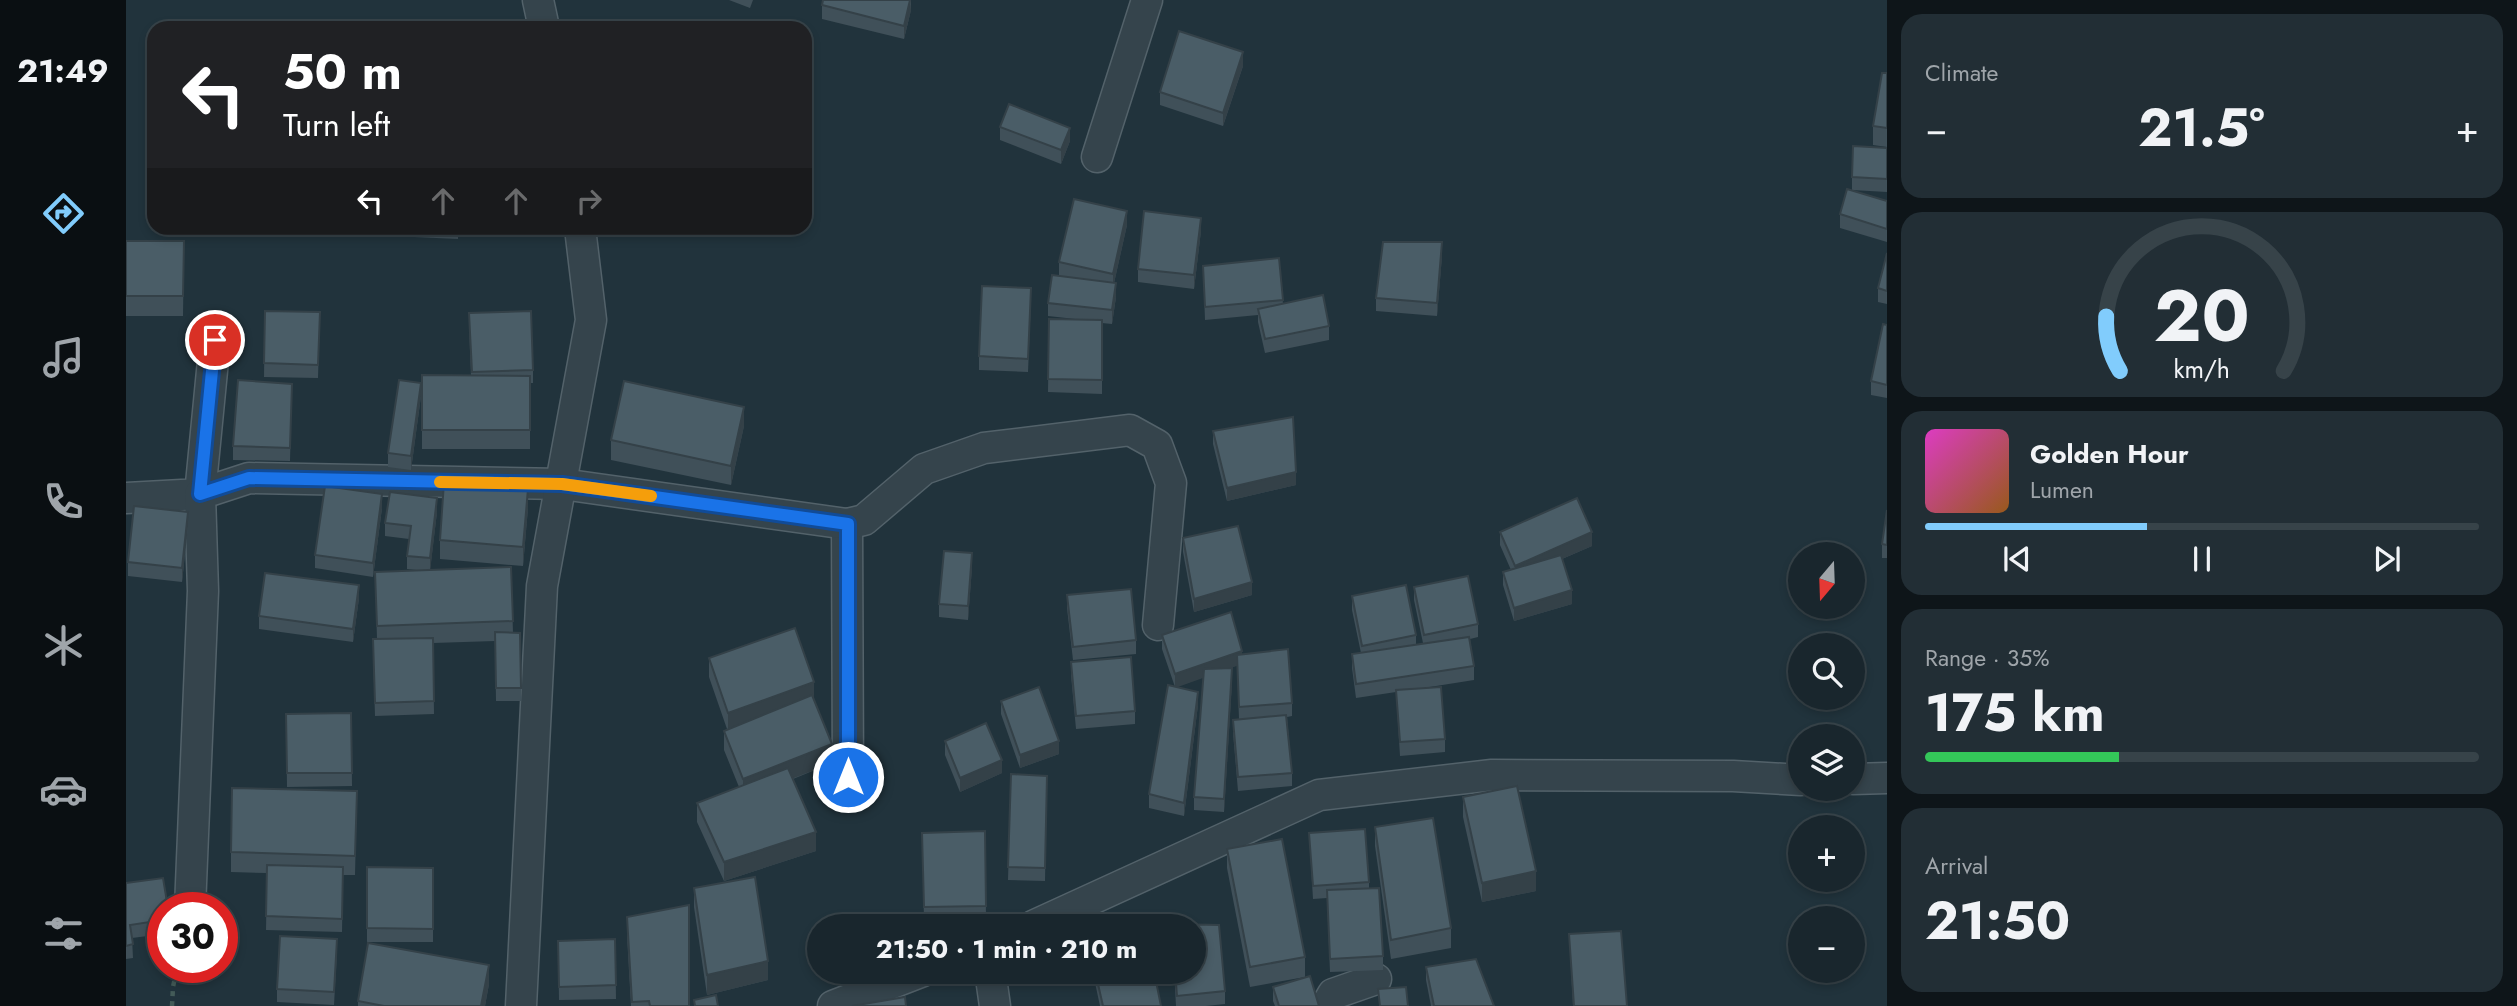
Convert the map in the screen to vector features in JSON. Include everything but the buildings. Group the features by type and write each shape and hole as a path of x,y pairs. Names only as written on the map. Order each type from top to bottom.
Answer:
{"street":[{"path":"538,0 542,21"},
{"path":"1097,157 1147,0"},
{"path":"521,1006 542,586 591,320 581,235"},
{"path":"191,892 203,591 200,494 215,340"},
{"path":"126,498 200,494 249,478 562,484 848,524 864,520 924,469 984,448 1130,430 1157,445 1171,483 1158,625"},
{"path":"848,524 848,777"},
{"path":"1059,914 1319,795 1492,775 1733,776 1788,779"},
{"path":"1865,779 1887,778"},
{"path":"1326,1006 1333,994 1376,979"},
{"path":"833,1006 890,984"},
{"path":"992,984 995,1006"}],"path":[{"path":"172,1006 174,983"}],"slow traffic":[{"path":"440,482 562,484 651,496"}],"route":[{"path":"215,340 200,494 249,478 562,484 848,524 848,777"}]}
